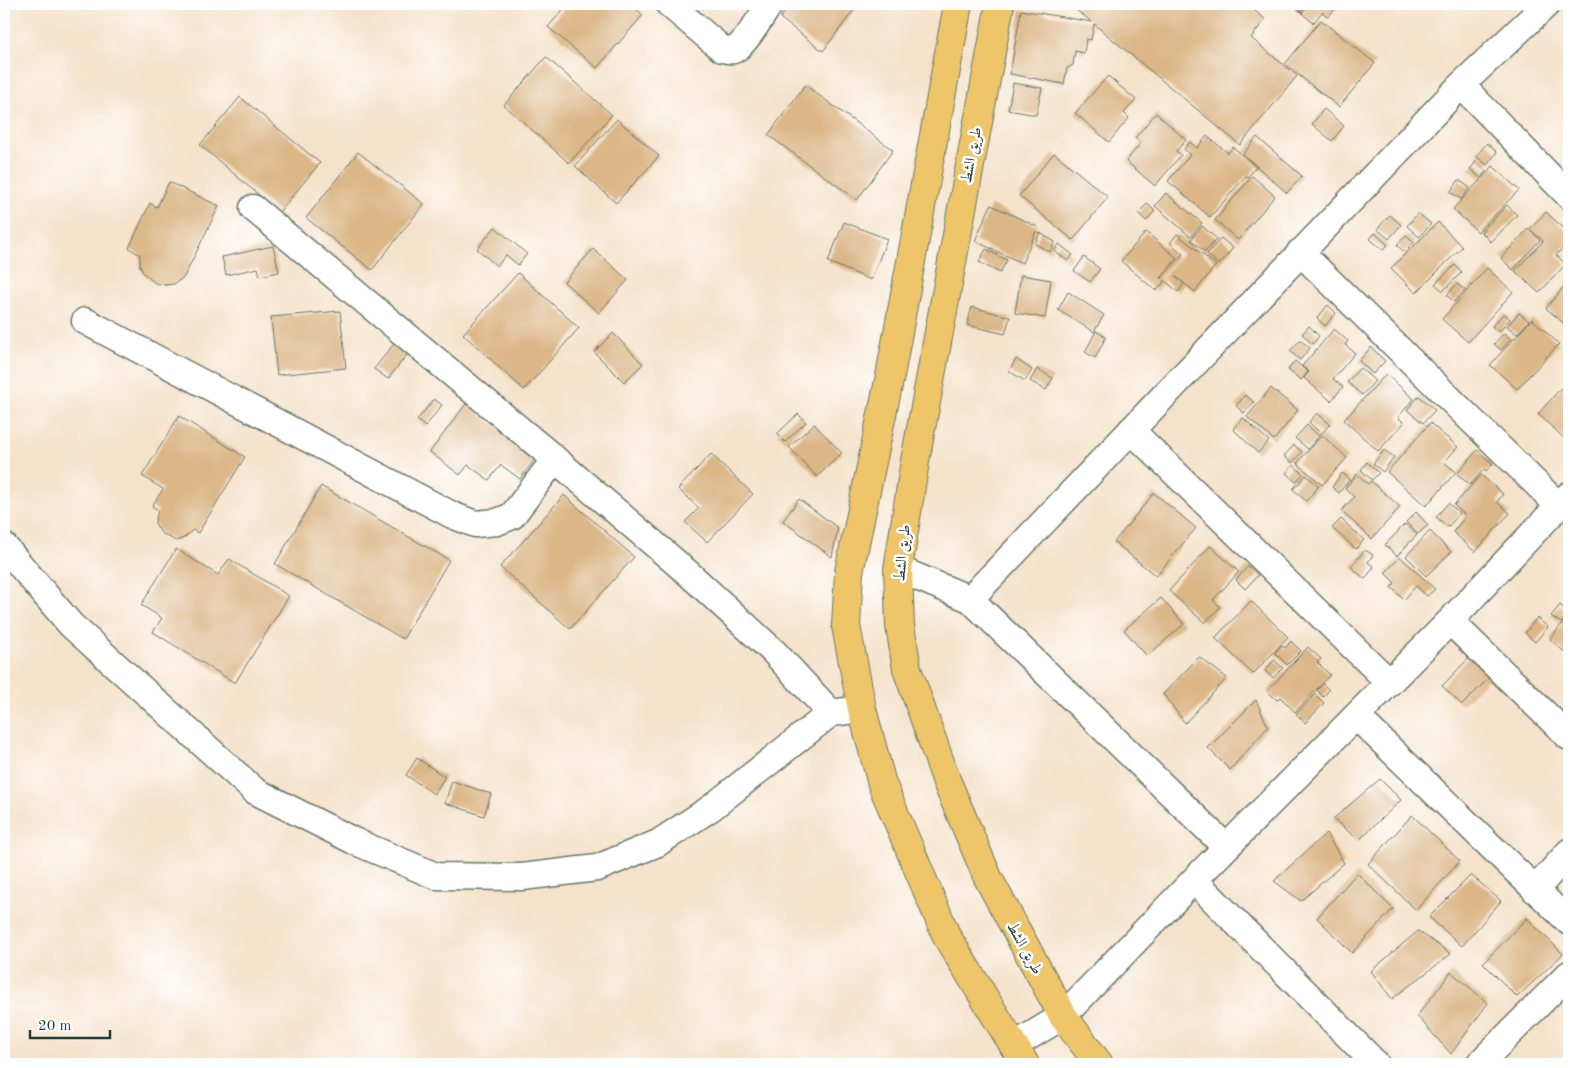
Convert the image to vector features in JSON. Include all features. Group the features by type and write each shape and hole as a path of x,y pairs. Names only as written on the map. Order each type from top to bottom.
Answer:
{"highway":[{"path":"958,4 890,376 849,572 846,626 862,709 882,784 947,937 1019,1055"},
{"name":"طريق الشط","path":"1000,4 914,461 898,569 900,626 907,669 947,782 988,878 1063,1016 1099,1064"}],"street":[{"path":"669,4 722,49 730,51 737,48 770,4"},
{"path":"970,599 1462,84 1547,4"},
{"path":"1462,84 1569,196"},
{"path":"252,208 554,459 695,580 773,651 831,713"},
{"path":"1019,1055 1063,1016 1226,847 1450,621 1564,501 1300,252"},
{"path":"85,321 443,510 476,524 497,522 512,516 554,459"},
{"path":"1131,430 1389,682"},
{"path":"4,546 71,625 255,791 356,842 436,876 522,877 597,868 658,843 711,808 831,713 862,709"},
{"path":"898,569 970,599 1226,847"},
{"path":"1450,621 1569,737"},
{"path":"1356,716 1569,922"},
{"path":"1535,890 1569,852"},
{"path":"1194,880 1376,1064"},
{"path":"1479,1064 1569,974"}],"building":[{"path":"568,4 631,4 643,15 597,68 548,27"},
{"path":"791,4 854,4 857,6 823,51 780,18"},
{"path":"1079,4 1246,4 1265,19 1251,38 1297,76 1240,145 1094,24 1091,40 1086,39 1084,53 1075,51 1073,65 1067,68 1064,84 1010,74 1021,10 1092,22 1075,9"},
{"path":"1291,4 1308,4 1301,12"},
{"path":"1310,4 1333,4 1337,7 1328,17 1322,12 1313,23 1302,13"},
{"path":"1321,20 1375,63 1339,107 1285,64"},
{"path":"546,57 612,115 569,163 504,105"},
{"path":"1108,76 1136,100 1124,113 1129,118 1109,142 1075,113"},
{"path":"1013,83 1042,88 1036,115 1008,110"},
{"path":"805,85 893,150 857,200 768,135"},
{"path":"240,97 320,163 279,212 200,145"},
{"path":"1324,109 1344,126 1332,141 1312,124"},
{"path":"1156,113 1186,140 1176,151 1181,155 1155,186 1126,161 1141,143 1135,138"},
{"path":"617,119 659,156 616,203 575,166"},
{"path":"1207,136 1228,153 1233,147 1256,167 1210,217 1168,181 1190,155 1184,149 1190,142 1197,148"},
{"path":"1257,137 1302,176 1287,193 1243,154"},
{"path":"1487,143 1497,152 1487,165 1476,156"},
{"path":"358,152 424,204 372,270 306,218"},
{"path":"1054,153 1108,197 1073,240 1019,196"},
{"path":"1476,162 1486,171 1481,178 1470,169"},
{"path":"1493,166 1519,190 1478,232 1453,209"},
{"path":"1252,176 1275,196 1238,240 1215,220"},
{"path":"1459,180 1470,188 1461,199 1450,192"},
{"path":"169,182 219,206 184,277 174,284 165,285 155,283 143,273 140,266 140,255 129,248 150,203 157,207"},
{"path":"1166,193 1202,223 1191,237 1155,206"},
{"path":"1147,204 1155,211 1146,221 1138,213"},
{"path":"991,205 1038,227 1022,263 975,241"},
{"path":"1507,205 1517,215 1491,242 1481,232"},
{"path":"1546,212 1569,233 1569,241 1556,255 1566,264 1539,293 1515,271 1543,241 1530,229"},
{"path":"1418,213 1431,224 1419,237 1407,226"},
{"path":"1390,215 1401,225 1389,239 1377,229"},
{"path":"844,222 887,239 871,280 828,262"},
{"path":"1438,222 1462,247 1416,293 1391,268"},
{"path":"1202,226 1217,239 1205,252 1191,240"},
{"path":"495,227 527,254 518,265 506,255 497,266 477,249"},
{"path":"1528,229 1540,240 1513,270 1501,258"},
{"path":"1146,232 1177,258 1160,278 1164,282 1156,291 1121,261"},
{"path":"1040,233 1055,242 1050,252 1035,244"},
{"path":"1375,233 1388,245 1383,250 1370,239"},
{"path":"1177,234 1216,265 1195,292 1175,276 1184,284 1178,292 1162,278 1183,254 1170,243"},
{"path":"1406,235 1414,242 1404,252 1397,245"},
{"path":"1221,238 1233,248 1219,265 1207,254"},
{"path":"1059,244 1073,255 1068,261 1054,251"},
{"path":"273,246 279,272 260,276 258,268 226,275 222,257"},
{"path":"593,249 628,280 599,313 564,282"},
{"path":"986,249 1007,260 1000,273 979,262"},
{"path":"1084,257 1100,269 1090,282 1074,271"},
{"path":"1455,265 1462,272 1443,291 1435,284"},
{"path":"1487,268 1513,292 1468,342 1442,319"},
{"path":"518,273 579,328 524,390 463,334"},
{"path":"1021,275 1051,280 1045,318 1015,313"},
{"path":"1569,281 1569,328 1546,308"},
{"path":"1457,284 1465,290 1454,302 1447,295"},
{"path":"1068,292 1104,315 1094,332 1058,310"},
{"path":"1328,305 1336,313 1325,326 1317,318"},
{"path":"972,307 1010,317 1005,334 967,325"},
{"path":"340,311 346,368 277,375 271,317"},
{"path":"1504,313 1510,319 1499,332 1492,326"},
{"path":"1519,313 1529,321 1517,334 1507,326"},
{"path":"1532,319 1559,344 1517,389 1490,365"},
{"path":"1309,326 1319,336 1313,344 1302,334"},
{"path":"1334,329 1348,341 1345,345 1355,353 1333,379 1343,387 1331,401 1304,378 1309,372 1302,366"},
{"path":"1096,331 1106,337 1095,358 1085,352"},
{"path":"613,333 643,364 624,382 594,352"},
{"path":"1504,333 1511,339 1501,350 1494,344"},
{"path":"397,340 410,351 388,379 374,369"},
{"path":"1300,340 1310,348 1300,360 1290,351"},
{"path":"1371,347 1385,361 1373,374 1359,361"},
{"path":"1016,359 1032,370 1025,381 1009,371"},
{"path":"1295,361 1308,372 1301,380 1288,370"},
{"path":"1360,368 1375,381 1362,395 1347,382"},
{"path":"1037,369 1053,378 1046,390 1030,381"},
{"path":"1386,374 1414,399 1398,417 1404,423 1378,451 1344,420"},
{"path":"1569,379 1569,437 1566,440 1538,414"},
{"path":"1271,388 1298,410 1274,440 1247,417"},
{"path":"1245,395 1254,402 1244,413 1236,406"},
{"path":"1419,396 1435,410 1423,423 1407,410"},
{"path":"434,399 442,405 425,427 417,420"},
{"path":"466,404 537,456 520,479 501,465 489,480 468,465 460,475 430,452"},
{"path":"1317,413 1330,424 1321,434 1309,422"},
{"path":"798,414 806,422 785,442 777,434"},
{"path":"179,416 245,457 198,533 193,530 184,538 176,541 161,533 155,523 158,510 152,506 163,489 142,476"},
{"path":"1243,418 1269,441 1258,453 1233,429"},
{"path":"1430,423 1458,447 1444,462 1456,472 1426,506 1387,472"},
{"path":"814,424 842,453 817,477 789,447"},
{"path":"1307,425 1319,436 1308,449 1295,438"},
{"path":"1322,435 1347,458 1322,485 1297,463"},
{"path":"1294,445 1302,452 1292,463 1284,456"},
{"path":"1384,450 1394,457 1383,472 1373,464"},
{"path":"1477,450 1493,464 1486,471 1484,469 1470,485 1457,474"},
{"path":"711,454 753,494 707,542 685,522 699,508 678,489"},
{"path":"1367,462 1379,473 1372,480 1361,470"},
{"path":"1293,465 1303,474 1296,482 1286,473"},
{"path":"1342,473 1350,479 1339,493 1332,487"},
{"path":"1357,474 1368,484 1371,481 1400,507 1372,539 1341,511 1354,497 1345,488"},
{"path":"1306,475 1319,486 1306,501 1293,489"},
{"path":"1481,475 1503,494 1497,502 1510,513 1475,552 1453,532 1466,516 1454,505"},
{"path":"321,486 449,560 403,639 275,564"},
{"path":"1154,493 1196,528 1156,576 1114,542"},
{"path":"564,495 634,557 570,629 500,567"},
{"path":"799,499 838,528 832,557 783,521"},
{"path":"1448,503 1460,513 1448,527 1436,517"},
{"path":"1416,512 1428,525 1418,534 1406,522"},
{"path":"1341,519 1364,540 1356,549 1332,528"},
{"path":"1405,524 1417,535 1397,556 1385,545"},
{"path":"1430,531 1451,552 1426,576 1406,556"},
{"path":"1210,546 1239,572 1213,600 1220,607 1205,623 1169,591"},
{"path":"176,549 218,575 229,559 289,596 235,683 153,632 162,618 141,605"},
{"path":"1365,550 1373,555 1368,562 1374,567 1365,579 1351,567"},
{"path":"1400,557 1435,589 1427,596 1416,586 1404,600 1391,587 1395,583 1385,573"},
{"path":"1248,566 1258,575 1245,589 1236,580"},
{"path":"1161,598 1184,624 1147,656 1124,630"},
{"path":"1251,601 1288,637 1253,674 1215,638"},
{"path":"1560,605 1569,613 1561,623 1551,616"},
{"path":"1569,615 1569,656 1550,639"},
{"path":"1537,618 1548,627 1535,642 1525,633"},
{"path":"1291,641 1301,651 1287,665 1275,653 1282,645 1285,648"},
{"path":"1308,647 1321,659 1317,662 1330,675 1295,712 1280,697 1277,700 1267,691"},
{"path":"1471,656 1491,676 1462,705 1442,686"},
{"path":"1199,657 1227,678 1185,723 1163,694"},
{"path":"1274,660 1283,668 1273,678 1265,671"},
{"path":"1323,684 1329,690 1323,697 1317,690"},
{"path":"1315,694 1324,703 1305,723 1296,714"},
{"path":"1256,700 1268,727 1230,770 1208,748"},
{"path":"417,758 445,777 434,794 406,775"},
{"path":"1380,779 1401,800 1359,840 1333,819"},
{"path":"452,781 491,794 484,816 445,803"},
{"path":"1412,815 1460,861 1416,910 1368,864"},
{"path":"1326,833 1344,863 1301,901 1274,881"},
{"path":"1357,873 1393,909 1352,953 1317,918"},
{"path":"1471,875 1501,901 1462,946 1429,917"},
{"path":"1527,918 1563,954 1517,997 1483,963"},
{"path":"1418,931 1451,954 1392,999 1371,971"},
{"path":"1451,972 1488,1003 1451,1054 1417,1016"}]}
